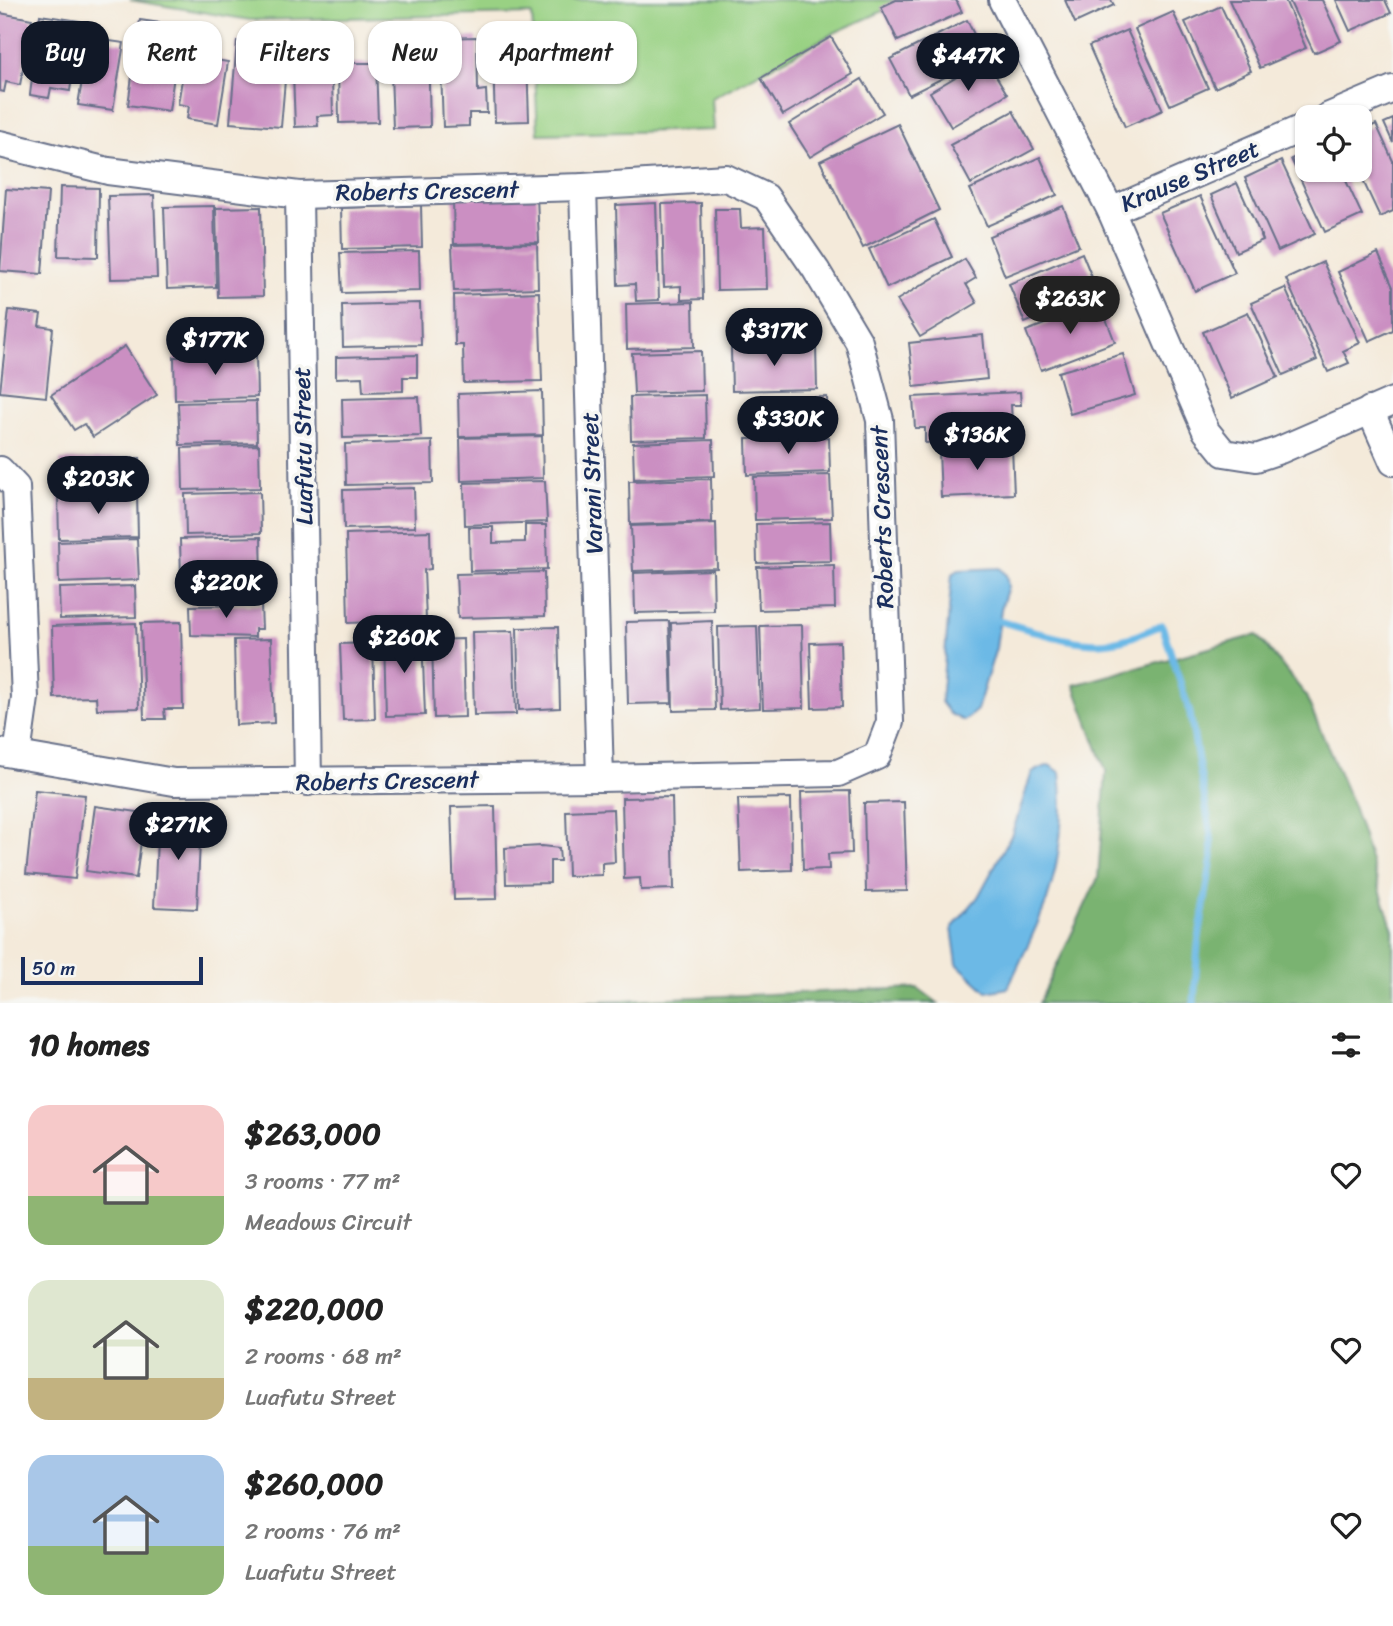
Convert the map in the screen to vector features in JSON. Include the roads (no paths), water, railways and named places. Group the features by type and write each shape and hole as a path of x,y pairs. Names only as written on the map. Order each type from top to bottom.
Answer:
{"street":[{"path":"1002,0 1111,211 1206,430 1224,453 1256,458 1382,405 1393,462"},
{"path":"1355,105 1393,89"},
{"name":"Krause Street","path":"1111,211 1295,131"},
{"name":"Roberts Crescent","path":"0,144 108,171 299,195 583,187 726,178 766,197 816,270 859,342 880,420 890,708 890,722 877,756 838,773 174,782 9,753"},
{"name":"Varani Street","path":"583,187 600,778"},
{"name":"Luafutu Street","path":"299,195 308,782"},
{"path":"0,470 16,486 25,698 9,753"}],"water":[{"path":"1000,568 1006,575 1008,586 1001,609 996,648 977,710 964,721 950,714 941,702 952,574 959,570"},
{"path":"1049,765 1060,772 1062,820 1058,853 1047,900 1008,988 987,992 957,964 952,928 978,897 1012,834 1032,772"}],"waterway":[{"path":"999,621 1055,637 1097,643 1123,639 1162,625 1190,713 1211,836 1212,857 1198,944 1194,1003"}]}
